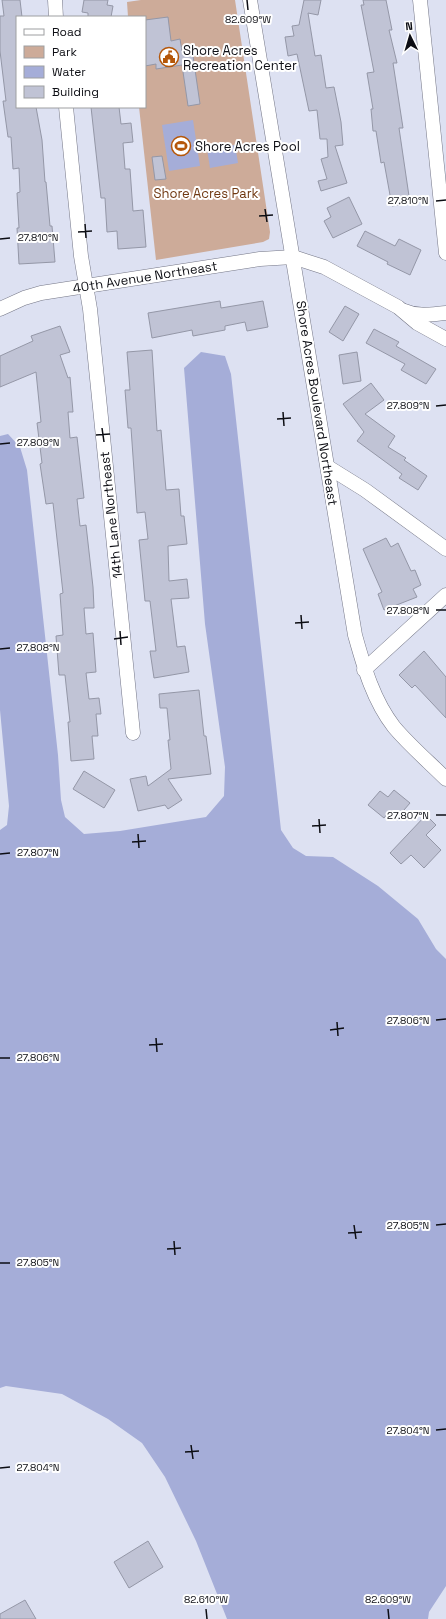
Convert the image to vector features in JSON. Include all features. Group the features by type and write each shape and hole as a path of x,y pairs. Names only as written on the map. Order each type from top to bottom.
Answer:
{"street":[{"path":"55,0 56,16"},
{"path":"420,0 446,253"},
{"name":"Shore Acres Boulevard Northeast","path":"252,3 355,635 364,670 382,709 394,727 446,779"},
{"name":"14th Lane Northeast","path":"66,108 81,256 90,309 133,733"},
{"path":"293,257 324,267 411,314 446,314"},
{"name":"40th Avenue Northeast","path":"0,309 24,298 40,293 260,259 293,257"},
{"path":"398,307 417,323 446,339"},
{"path":"328,467 365,490 446,549"},
{"path":"364,670 446,595"}],"green space":[{"name":"Shore Acres Park","path":"141,0 235,0 270,232 269,239 263,242 156,260 139,108 146,108 146,16 128,16 127,2"}],"water":[{"name":"Shore Acres Pool","path":"193,120 200,166 169,171 162,125"},
{"path":"235,145 238,163 210,168 207,149"},
{"path":"201,352 225,356 231,374 281,830 293,848 306,856 333,857 378,886 418,919 436,949 446,959 446,1586 429,1612 428,1619 227,1619 196,1541 165,1477 142,1443 108,1419 62,1394 6,1386 0,1388 0,830 7,825 9,806 0,710 0,436 8,434 20,447 27,470 58,755 61,800 65,817 84,834 120,831 206,817 224,796 225,767 205,624 184,368"}],"building":[{"path":"2,0 20,0 22,16 16,16 16,108 36,108 42,140 45,182 50,226 52,226 55,262 19,264 17,193 20,192 19,168 13,169 11,137 8,137 3,101 6,101 0,51 0,16 4,16"},
{"path":"84,0 108,0 107,5 113,6 111,16 88,16 88,13 82,12"},
{"path":"304,0 321,0 318,15 308,13 315,56 321,55 326,88 334,87 341,122 343,145 335,146 347,183 321,191 318,181 327,179 321,159 328,157 327,139 320,139 317,110 309,111 297,54 288,56 285,37 294,36 292,26 299,25"},
{"path":"363,0 386,0 392,30 389,30 397,63 393,63 403,128 399,128 410,203 392,206 384,162 381,163 376,131 373,131 371,109 373,109 367,73 374,72 361,5 364,5"},
{"name":"Shore Acres Recreation Center","path":"168,17 171,41 180,39 182,51 192,49 200,104 188,106 182,65 156,69 156,64 146,66 146,20"},
{"path":"91,108 119,108 121,124 131,123 133,142 123,143 125,169 130,169 133,211 143,210 146,247 118,249 117,231 107,232 105,198 101,198"},
{"path":"162,156 166,179 155,180 152,157"},
{"path":"349,197 362,224 333,238 324,221 331,217 327,208"},
{"path":"365,231 395,246 399,239 421,250 410,275 387,264 388,262 357,246"},
{"path":"220,301 221,308 263,301 268,327 247,331 245,322 225,326 225,330 193,336 192,330 152,338 148,313"},
{"path":"345,306 359,314 343,341 329,332"},
{"path":"60,326 70,352 60,355 68,378 70,377 73,412 68,412 70,438 77,437 84,498 77,499 80,526 86,525 93,587 94,608 84,608 86,634 93,633 96,672 86,673 89,699 99,698 101,714 96,714 98,736 92,736 94,759 71,761 68,722 70,722 65,675 59,675 56,636 63,635 60,594 63,593 53,503 46,504 40,464 42,463 37,423 41,422 36,372 0,387 0,356 33,341 31,336"},
{"path":"374,329 399,342 396,346 436,369 426,384 401,370 405,364 366,343"},
{"path":"152,350 157,431 161,430 166,490 179,489 181,516 184,516 187,544 168,546 169,581 187,579 189,598 171,599 177,647 185,646 189,672 154,678 150,651 156,651 150,601 145,601 139,540 148,539 145,512 137,513 131,428 128,428 125,390 130,390 127,352"},
{"path":"357,352 361,381 343,384 339,355"},
{"path":"371,383 384,400 365,414 395,436 388,447 406,458 404,460 427,476 418,490 399,478 402,474 357,441 364,432 343,404"},
{"path":"386,538 391,547 398,543 411,571 415,570 421,585 413,589 417,597 384,610 378,594 382,592 363,549"},
{"path":"424,651 446,677 446,718 415,685 412,688 399,675"},
{"path":"199,690 204,736 206,736 211,774 168,779 182,800 168,809 165,805 138,811 130,779 146,776 148,786 171,769 167,708 160,708 159,694"},
{"path":"84,771 115,790 104,808 73,789"},
{"path":"394,790 410,803 398,817 390,811 384,818 368,805 380,791 388,797"},
{"path":"426,815 436,825 426,835 441,850 424,868 411,855 401,864 390,853"},
{"path":"148,1541 163,1567 129,1588 114,1562"},
{"path":"25,1600 36,1619 0,1619 0,1614"}],"place":[{"name":"Shore Acres Recreation Center","path":"169,57"},
{"name":"Shore Acres Pool","path":"181,146"}]}
